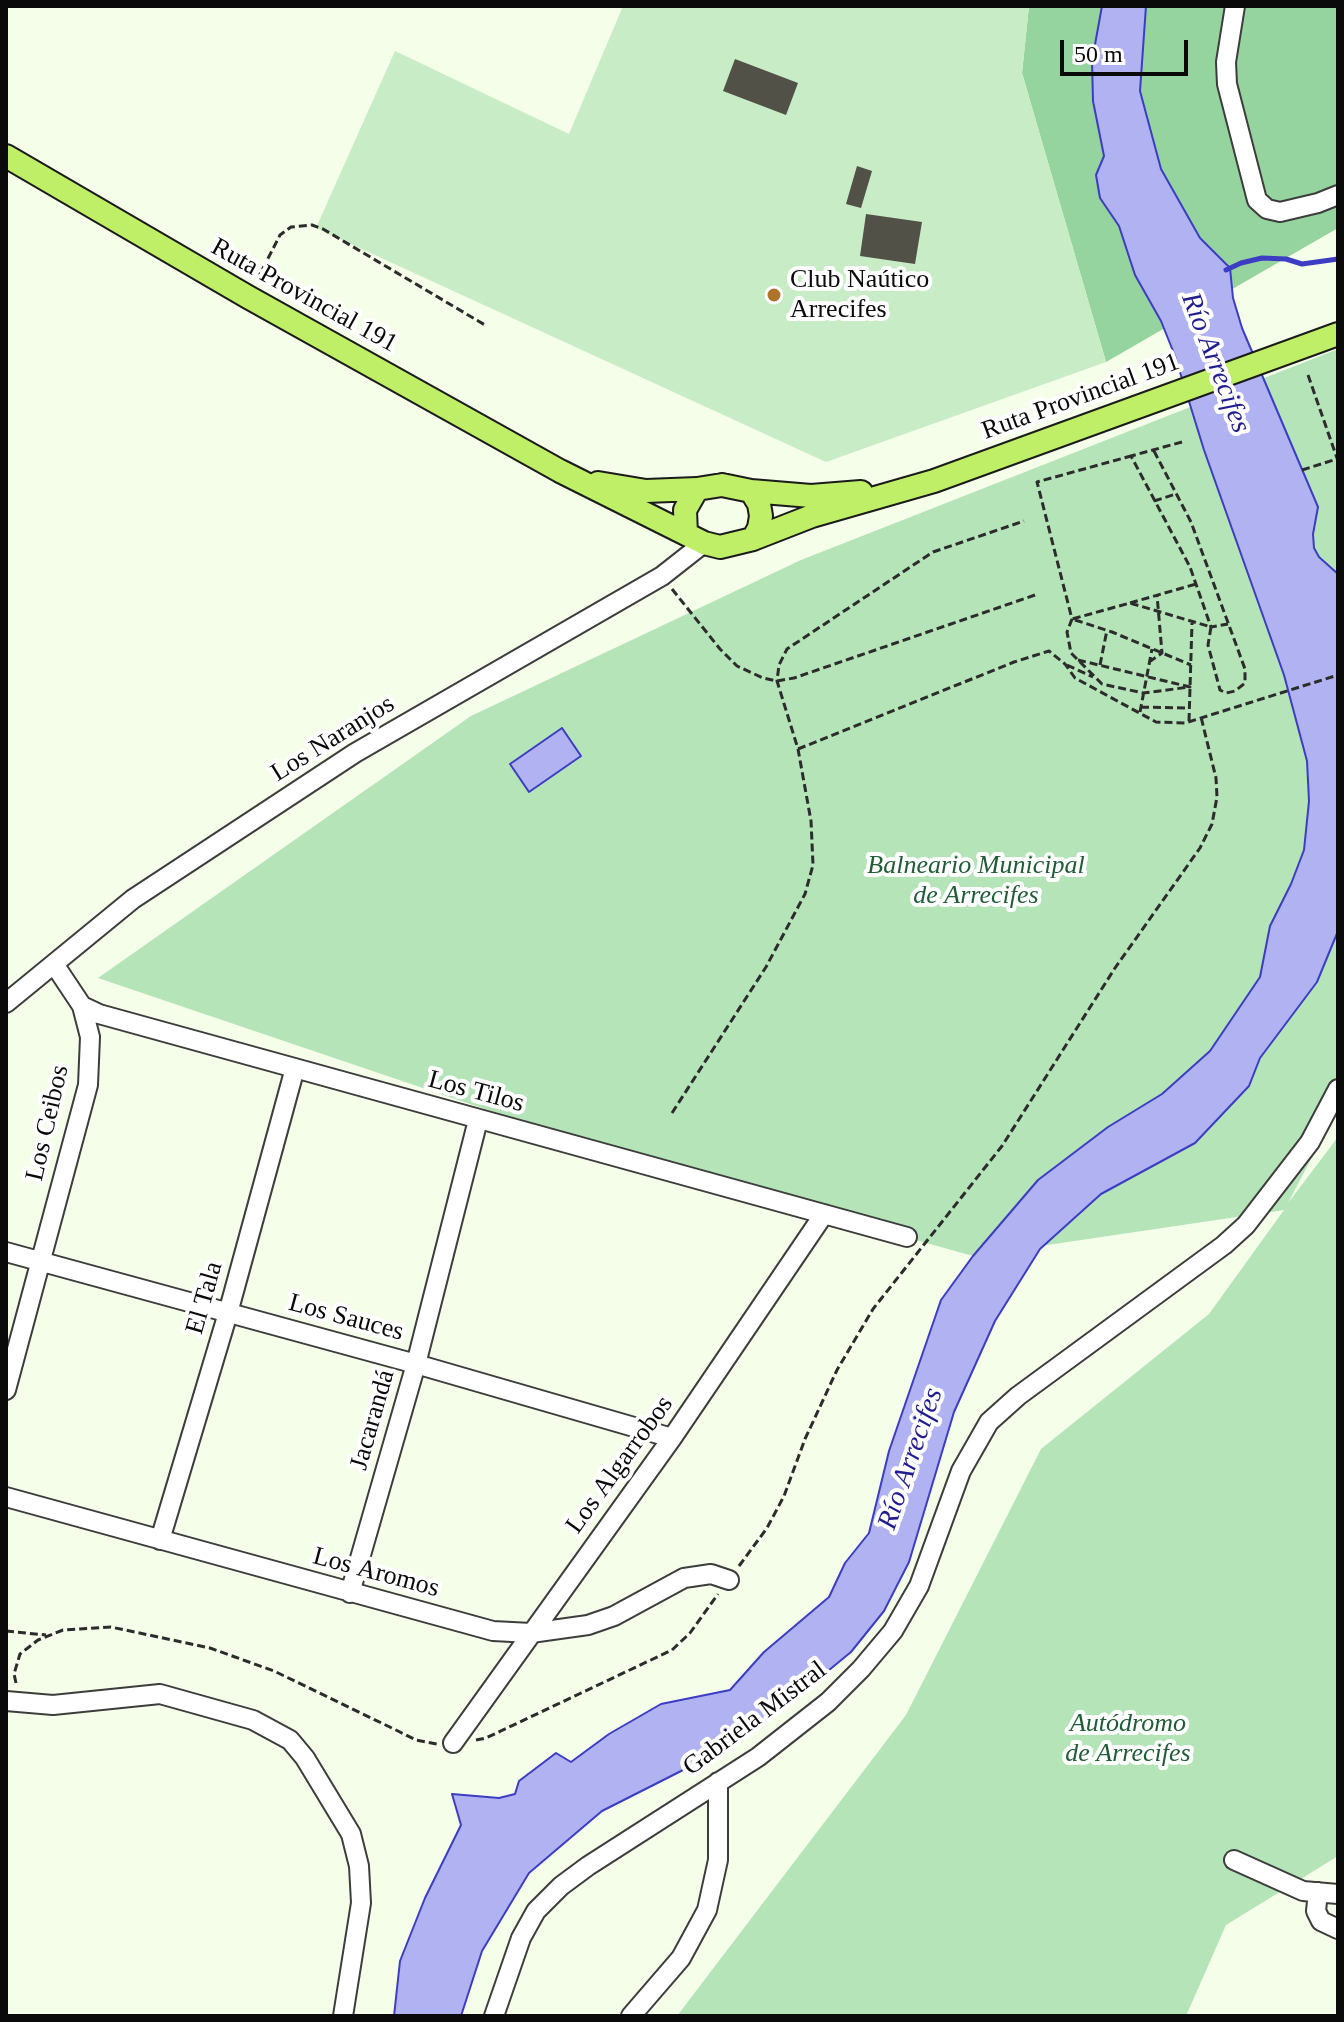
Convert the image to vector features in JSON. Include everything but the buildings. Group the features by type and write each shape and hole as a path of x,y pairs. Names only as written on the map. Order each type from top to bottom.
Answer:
{"main road":[{"name":"Ruta Provincial 191","path":"6,156 248,297 577,479 695,539"},
{"name":"Ruta Provincial 191","path":"753,539 812,516 934,481 1338,334"},
{"name":"Ruta Provincial 191","path":"577,479 646,491 697,489"},
{"name":"Ruta Provincial 191","path":"751,491 821,496 934,481"},
{"path":"722,485 751,491 759,504 761,516 753,539 720,547 695,539 685,510 697,489 722,485"}],"street":[{"path":"1235,6 1226,62 1227,84 1257,200 1267,209 1280,212 1338,195"},
{"name":"Los Naranjos","path":"6,1003 133,899 355,753 662,576 695,539"},
{"path":"54,964 82,1006"},
{"name":"Los Tilos","path":"82,1006 99,1014 907,1237"},
{"name":"Los Ceibos","path":"6,1390 88,1085 90,1037 82,1006"},
{"name":"El Tala","path":"160,1540 228,1313 295,1068"},
{"name":"Gabriela Mistral","path":"494,2016 521,1938 536,1911 561,1886 588,1866 758,1757 828,1702 861,1669 893,1631 919,1586 961,1471 989,1422 1018,1396 1246,1225 1310,1142 1338,1089"},
{"name":"Jacarandá","path":"350,1593 416,1364 478,1120"},
{"name":"Los Algarrobos","path":"453,1743 672,1438 824,1214"},
{"name":"Los Sauces","path":"6,1252 416,1364 672,1438"},
{"name":"Los Aromos","path":"6,1497 493,1631 531,1633 588,1625 684,1578 711,1574 729,1580"},
{"path":"6,1701 53,1705 160,1694 253,1720 290,1740 351,1834 359,1866 361,1903 343,2016"},
{"path":"631,2016 681,1958 707,1910 718,1860 718,1782"},
{"path":"1234,1860 1303,1891 1338,1894"},
{"path":"1318,1892 1316,1911 1321,1921 1338,1929"}],"path":[{"path":"248,297 280,235 291,227 312,225 485,325"},
{"path":"1302,470 1338,460 1308,375"},
{"path":"1182,442 1037,482 1072,619 1067,632 1071,653 1102,684 1143,693 1190,687"},
{"path":"1131,456 1190,567 1211,627 1208,645 1220,690 1226,693 1235,691 1245,683 1245,669 1191,522 1154,451"},
{"path":"1154,501 1176,494"},
{"path":"672,1113 766,967 805,894 813,865 811,821 798,749 777,681 779,665 787,649 933,552 1024,521"},
{"path":"662,576 737,666 777,681 794,678 1038,594"},
{"path":"1072,619 1196,584"},
{"path":"1157,595 1162,653"},
{"path":"1130,603 1192,623 1211,627 1228,624"},
{"path":"1072,619 1191,665"},
{"path":"1189,721 1192,623"},
{"path":"1100,665 1107,630"},
{"path":"1139,713 1152,649"},
{"path":"798,749 1014,662 1049,651 1065,664 1096,678"},
{"path":"1149,662 1162,653"},
{"path":"1078,660 1190,687"},
{"path":"1065,664 1075,678 1156,722 1189,721 1338,675"},
{"path":"1141,707 1189,708"},
{"path":"6,1631 49,1635"}],"green space":[{"name":"Club Naútico Arrecifes","path":"623,6 1029,6 1022,73 1106,362 826,462 316,228 395,51 569,134"},
{"path":"1029,6 1338,6 1338,228 1106,362 1022,73"},
{"name":"Balneario Municipal de Arrecifes","path":"1338,349 1338,1108 1288,1203 1338,1137 1338,1856 1226,1925 1186,2016 677,2016 906,1715 1041,1449 1209,1314 1284,1210 973,1256 665,1170 98,978 471,716 801,560"}],"water":[{"name":"Río Arrecifes","path":"1102,6 1146,6 1140,91 1161,169 1200,238 1230,268 1233,298 1242,328 1318,507 1314,548 1319,557 1338,574 1338,931 1317,982 1260,1058 1249,1086 1195,1143 1101,1194 1040,1249 995,1321 954,1412 909,1562 884,1611 851,1652 772,1717 693,1765 602,1811 529,1873 482,1951 461,2016 394,2016 400,1961 425,1898 461,1825 452,1794 499,1798 515,1794 519,1781 556,1753 571,1762 609,1734 661,1704 730,1690 764,1652 829,1597 845,1563 869,1533 889,1451 941,1300 973,1256 1038,1180 1108,1127 1162,1094 1210,1051 1260,977 1270,926 1304,850 1309,801 1307,761 1284,675 1204,450 1175,356 1161,321 1135,275 1119,226 1100,198 1096,175 1104,156 1093,101 1092,61"},
{"path":"562,728 581,756 529,792 510,764"}],"waterway":[{"path":"1226,270 1262,258 1286,259 1302,264 1338,259"}],"place":[{"name":"Club Naútico Arrecifes","path":"774,295"}],"park label":[{"name":"Autódromo de Arrecifes","path":"1128,1739"}]}
